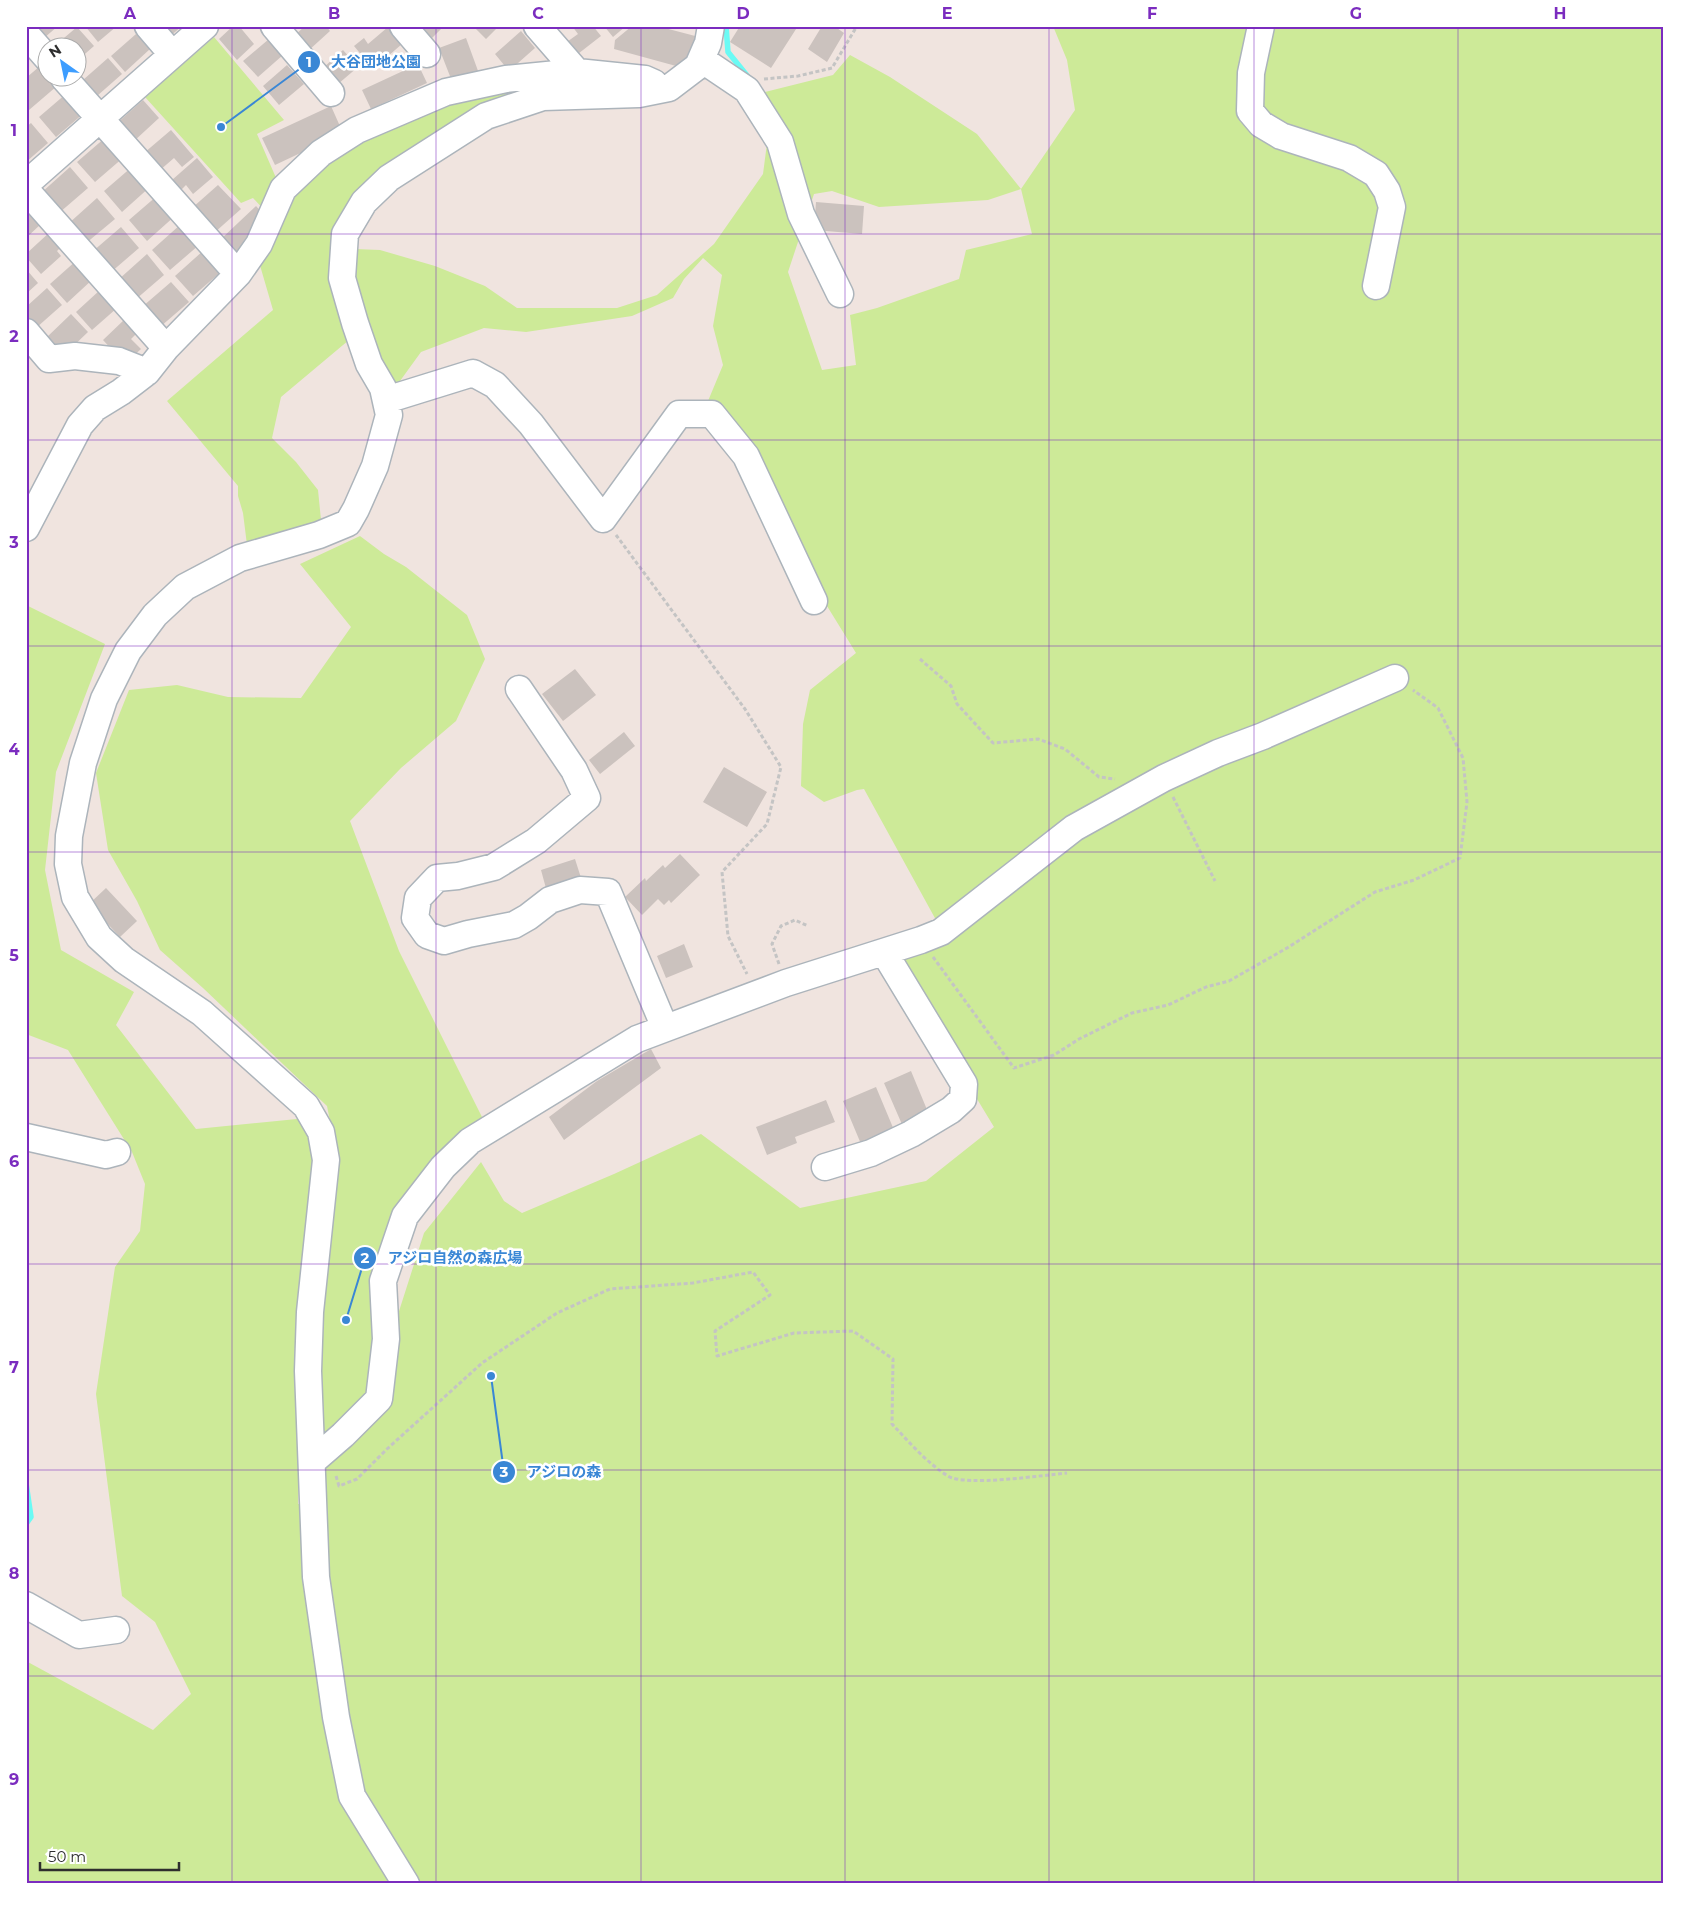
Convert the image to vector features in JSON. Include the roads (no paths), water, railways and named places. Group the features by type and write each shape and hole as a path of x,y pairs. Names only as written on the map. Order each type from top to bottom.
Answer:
{"street":[{"path":"148,26 172,54"},
{"path":"26,184 205,26"},
{"path":"274,26 331,93"},
{"path":"403,26 427,54"},
{"path":"537,26 577,72"},
{"path":"406,1884 352,1796 336,1717 316,1577 323,1464 308,1359 310,1312 326,1160 321,1132 306,1106 202,1013 124,960 99,937 75,897 68,864 69,836 83,763 104,700 134,644 155,615 185,587 240,558 319,536 348,523 375,466 390,415 382,388 369,364 342,278 345,234 364,202 389,178 486,116 543,97 639,94 668,88 698,66 708,43 711,26"},
{"path":"1261,26 1251,73 1250,111 1261,124 1281,136 1349,158 1363,166 1376,174 1388,191 1392,208 1376,286"},
{"path":"26,34 38,48"},
{"path":"701,59 747,90 780,142 801,214 840,294"},
{"path":"26,528 80,425 95,408 147,372 166,348 238,274 259,244 283,189 321,153 357,130 446,92 506,78 577,72 645,79 668,88"},
{"path":"73,88 238,274"},
{"path":"26,190 166,348"},
{"path":"26,332 49,359 75,356 119,361 147,372"},
{"path":"386,400 473,373 481,377 495,385 531,424 604,519 679,414 712,414 746,456 814,601"},
{"path":"323,1464 343,1435 379,1399 386,1338 383,1280 405,1216 443,1167 470,1142 637,1039 757,994 941,932 1074,828 1164,778 1395,678"},
{"path":"518,689 574,770 587,798 536,841 494,867 458,876 436,878 418,898 415,918 427,935 444,941 514,925 550,900 580,890 608,892 665,1028"},
{"path":"825,1167 870,1153 911,1134 951,1110 962,1099 964,1084 884,952"},
{"path":"26,1137 106,1155 117,1152"},
{"path":"26,1605 79,1635 116,1630"}],"waterway":[{"path":"726,26 728,52 749,78"},
{"path":"26,1483 31,1517 26,1524"}],"place":[{"name":"大谷団地公園","path":"221,127"},
{"name":"アジロ自然の森広場","path":"346,1320"},
{"name":"アジロの森","path":"491,1376"}]}
